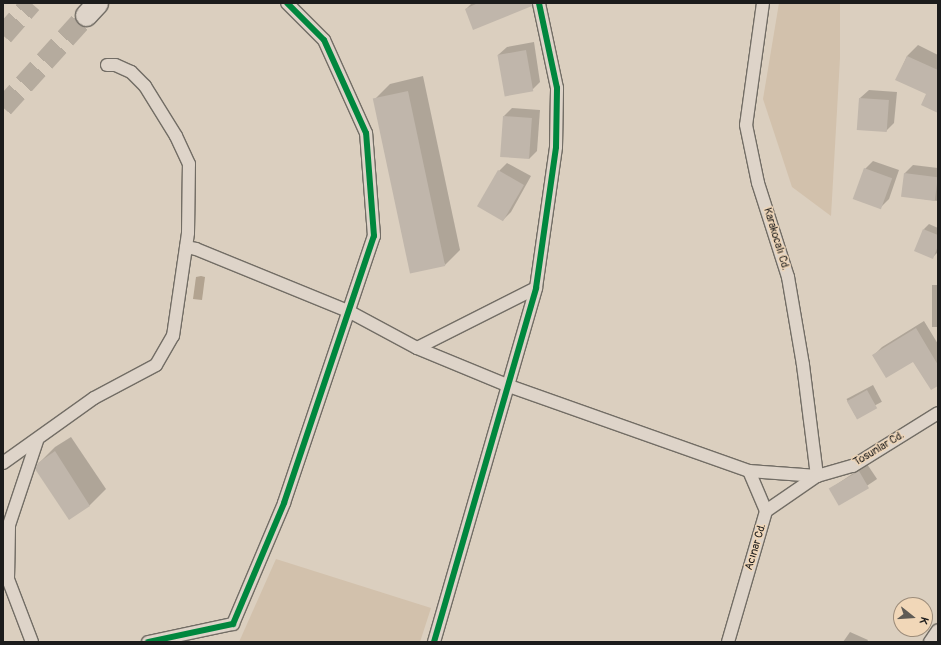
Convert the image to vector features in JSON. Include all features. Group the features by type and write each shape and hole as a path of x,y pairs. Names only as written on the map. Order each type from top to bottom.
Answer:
{"street":[{"path":"148,642 233,624 284,503 317,401 350,312 374,236 366,133 324,40 287,3"},
{"path":"434,642 536,288 556,147 558,88 538,3"},
{"name":"Karakocalı Cd.","path":"763,3 746,125 758,183 788,278 802,365 817,476"},
{"path":"3,463 37,441 94,398 156,365 172,336 188,233 189,164 176,136 146,86 131,72 115,65 107,65"},
{"path":"186,247 196,249 350,312 417,348 509,386 749,471 817,476"},
{"path":"417,348 536,288"},
{"name":"Tosunlar Cd.","path":"817,476 853,466 938,413"},
{"path":"32,642 8,579 9,525 37,441"},
{"path":"749,471 766,511"},
{"name":"Acınar Cd.","path":"728,642 766,511 817,476"},
{"path":"930,642 938,630"}],"shaded area":[{"path":"779,3 840,3 840,58 831,216 792,187 763,99"},
{"path":"196,277 205,277 202,300 193,299"},
{"path":"276,559 431,608 420,642 239,642"}],"building":[{"path":"478,3 532,3 532,6 473,30 465,9"},
{"path":"526,50 533,91 505,96 497,55"},
{"path":"907,56 938,70 938,113 921,105 926,94 895,80"},
{"path":"408,91 445,266 410,274 373,98"},
{"path":"859,98 889,100 887,132 857,130"},
{"path":"503,116 532,118 529,159 500,157"},
{"path":"864,168 892,178 881,209 853,199"},
{"path":"498,170 524,185 503,221 477,206"},
{"path":"904,173 938,177 935,201 901,197"},
{"path":"923,229 938,235 938,246 933,259 914,251"},
{"path":"916,328 938,365 938,386 931,390 913,362 886,378 872,355"},
{"path":"867,390 877,408 857,420 847,401"},
{"path":"55,451 90,506 69,520 35,469 38,463"},
{"path":"859,471 869,488 839,506 829,488"}],"tunnel":[{"path":"3,35 31,3"},
{"path":"3,107 86,15"}],"cycle path":[{"path":"148,642 233,624 284,503 374,236 366,133 324,40 287,3"},
{"path":"434,642 536,288 556,147 557,88 539,3"}]}
